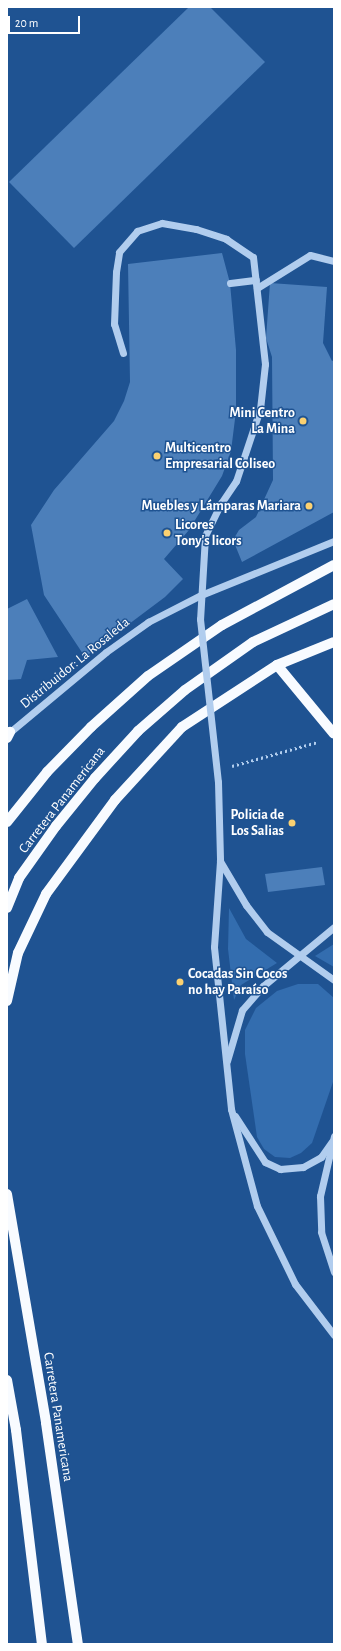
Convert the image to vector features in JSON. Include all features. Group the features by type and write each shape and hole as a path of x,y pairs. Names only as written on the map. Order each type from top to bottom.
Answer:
{"main road":[{"name":"Carretera Panamericana","path":"7,822 47,772 91,727 148,676 222,626 334,565"},
{"name":"Carretera Panamericana","path":"7,908 19,878 56,826 95,778 138,731 185,690 254,642 334,604"},
{"path":"7,1001 18,953 46,894 115,800 182,727 277,665 334,642"},
{"path":"277,665 334,734"},
{"name":"Carretera Panamericana","path":"7,1194 46,1423 78,1644"},
{"path":"7,1380 16,1430 42,1644"}],"street":[{"path":"123,353 114,324 116,272 119,252 137,230 162,223 196,228 226,239 253,257 265,364 260,409 236,480 221,503 205,536 201,595 200,619 218,782 220,861 214,946 225,1066 231,1109 257,1206 295,1284 334,1335"},
{"path":"257,288 310,255 334,261"},
{"path":"230,283 256,280"},
{"name":"Distribuidor: La Rosaleda","path":"8,733 106,652 148,622 201,595 334,541"},
{"path":"220,861 246,905 267,932 334,980"},
{"path":"225,1066 242,1010 263,986 301,956 334,927"},
{"path":"231,1109 265,1162 280,1169 303,1167 321,1157 333,1138"},
{"path":"333,1138 320,1196 322,1232 334,1272"}],"path":[{"path":"216,770 319,742"}],"shaded area":[{"path":"229,908 246,939 277,963 241,985 234,1000 228,949"},
{"path":"334,944 334,967 315,956"},
{"path":"298,984 318,984 334,998 334,1079 312,1143 301,1153 290,1158 275,1157 264,1149 257,1137 245,1054 245,1030 256,1008 277,991"}],"building":[{"path":"189,7 210,7 265,62 74,248 9,182"},
{"name":"Multicentro Empresarial Coliseo","path":"222,253 230,283 236,350 236,411 231,451 222,476 189,530 164,559 183,579 165,597 85,657 44,595 31,525 54,490 114,421 124,401 130,382 128,264"},
{"name":"Mini Centro La Mina","path":"270,283 327,287 323,343 332,361 334,360 334,512 242,562 233,540 239,530 256,517 273,480 272,357 266,338"},
{"path":"27,599 58,657 27,660 21,679 7,680 7,609"},
{"name":"Policia de Los Salias","path":"322,867 325,885 268,892 265,874"}],"place":[{"name":"Mini Centro La Mina","path":"303,421"},
{"name":"Multicentro Empresarial Coliseo","path":"157,456"},
{"name":"Muebles y Lámparas Mariara","path":"309,506"},
{"name":"Licores Tony's licors","path":"167,533"},
{"name":"Policia de Los Salias","path":"292,823"},
{"name":"Cocadas Sin Cocos no hay Paraíso","path":"180,982"}]}
